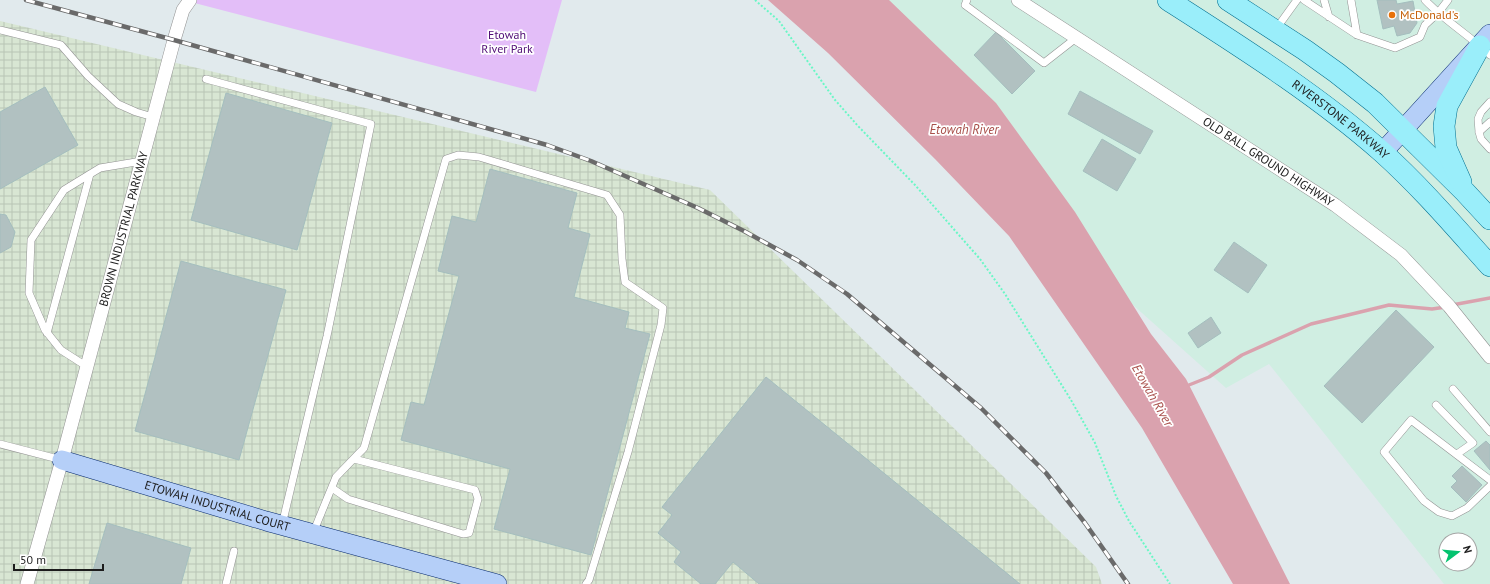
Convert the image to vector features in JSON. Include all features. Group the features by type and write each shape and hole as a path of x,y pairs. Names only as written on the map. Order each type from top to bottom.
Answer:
{"main road":[{"name":"RIVERSTONE PARKWAY","path":"1168,0 1312,96 1382,153 1441,211 1490,266"},
{"path":"1228,0 1275,30 1337,73 1375,103 1487,212"},
{"path":"1465,192 1446,148 1444,126 1447,106 1487,45"}],"street":[{"name":"OLD BALL GROUND HIGHWAY","path":"1018,0 1336,205 1401,255 1450,306 1490,357"},
{"name":"BROWN INDUSTRIAL PARKWAY","path":"62,460 153,117 185,3"},
{"path":"1382,153 1487,45"},
{"path":"27,584 62,460"},
{"name":"ETOWAH INDUSTRIAL COURT","path":"62,460 313,534 497,584"}],"lane":[{"path":"967,0 965,5 1044,63 1076,38"},
{"path":"1275,30 1297,0"},
{"path":"1304,0 1357,35 1395,48 1420,37 1425,25 1438,13 1448,0"},
{"path":"1324,0 1329,17"},
{"path":"1351,0 1357,35"},
{"path":"1425,0 1438,13 1487,45"},
{"path":"0,30 61,45 88,76 118,104 136,112 153,117"},
{"path":"206,79 371,124 327,336 282,525"},
{"path":"1490,102 1478,119 1481,139 1490,149"},
{"path":"1479,132 1489,126"},
{"path":"313,534 336,478 364,448 446,159 458,155 479,157 607,195 620,215 622,259 626,282 663,308 661,325 628,452 589,580 586,584"},
{"path":"86,366 61,350 47,333 29,293 30,240 64,190 100,168 142,162"},
{"path":"47,333 90,174"},
{"path":"1453,389 1490,432"},
{"path":"1436,405 1473,443 1457,454"},
{"path":"1490,480 1411,420 1384,452 1424,501 1440,512 1452,516 1467,508 1490,486"},
{"path":"0,444 62,460"},
{"path":"332,488 348,499 463,534 469,533 478,499 475,490 354,459"},
{"path":"226,584 234,551"}],"path":[{"path":"755,0 779,21 835,100 915,185 980,259 1005,294 1071,400 1095,443 1116,496 1129,521 1170,584"}],"shaded area":[{"path":"815,0 1490,0 1490,584 1444,584 1269,364 1226,388 1011,196"},
{"path":"0,21 710,190 1096,567 1102,584 0,584"}],"green space":[{"name":"Etowah River Park","path":"183,0 562,0 536,92"}],"water":[{"name":"Etowah River","path":"768,0 889,0 996,103 1075,212 1151,334 1186,379 1290,584 1233,584 1142,428 1009,236 935,159 828,53"}],"building":[{"path":"1377,0 1396,0 1397,4 1413,1 1417,23 1410,33 1397,36 1394,26 1383,29"},
{"path":"996,32 1035,71 1012,94 974,55"},
{"path":"45,87 78,145 0,189 0,112"},
{"path":"1080,91 1153,131 1140,154 1068,114"},
{"path":"226,93 332,123 297,250 191,220"},
{"path":"1102,139 1136,159 1117,191 1083,171"},
{"path":"490,169 577,193 568,228 590,234 574,297 629,312 625,328 650,334 591,555 494,529 510,469 401,440 411,402 424,405 459,276 438,271 452,216 476,222"},
{"path":"0,214 6,215 15,232 11,247 0,253"},
{"path":"1234,242 1267,265 1248,293 1214,270"},
{"path":"181,261 286,290 239,460 135,431"},
{"path":"1396,310 1434,347 1362,423 1324,386"},
{"path":"1211,317 1221,333 1198,348 1188,333"},
{"path":"766,377 1020,584 759,584 733,562 715,584 701,584 674,562 681,552 658,533 672,515 662,507"},
{"path":"1486,441 1490,445 1490,470 1474,451"},
{"path":"1462,466 1482,485 1466,502 1451,487 1457,481 1452,476"},
{"path":"107,523 191,548 181,584 89,584"}],"waterway":[{"path":"1452,305 1490,298"},
{"path":"1189,385 1209,377 1242,355 1311,324 1389,305 1432,309 1446,307"}],"railway":[{"path":"26,0 547,145 591,161 698,208 744,231 797,260 847,294 981,408 1046,473 1085,523 1128,584"}],"place":[{"name":"McDonald's","path":"1392,15"}]}
